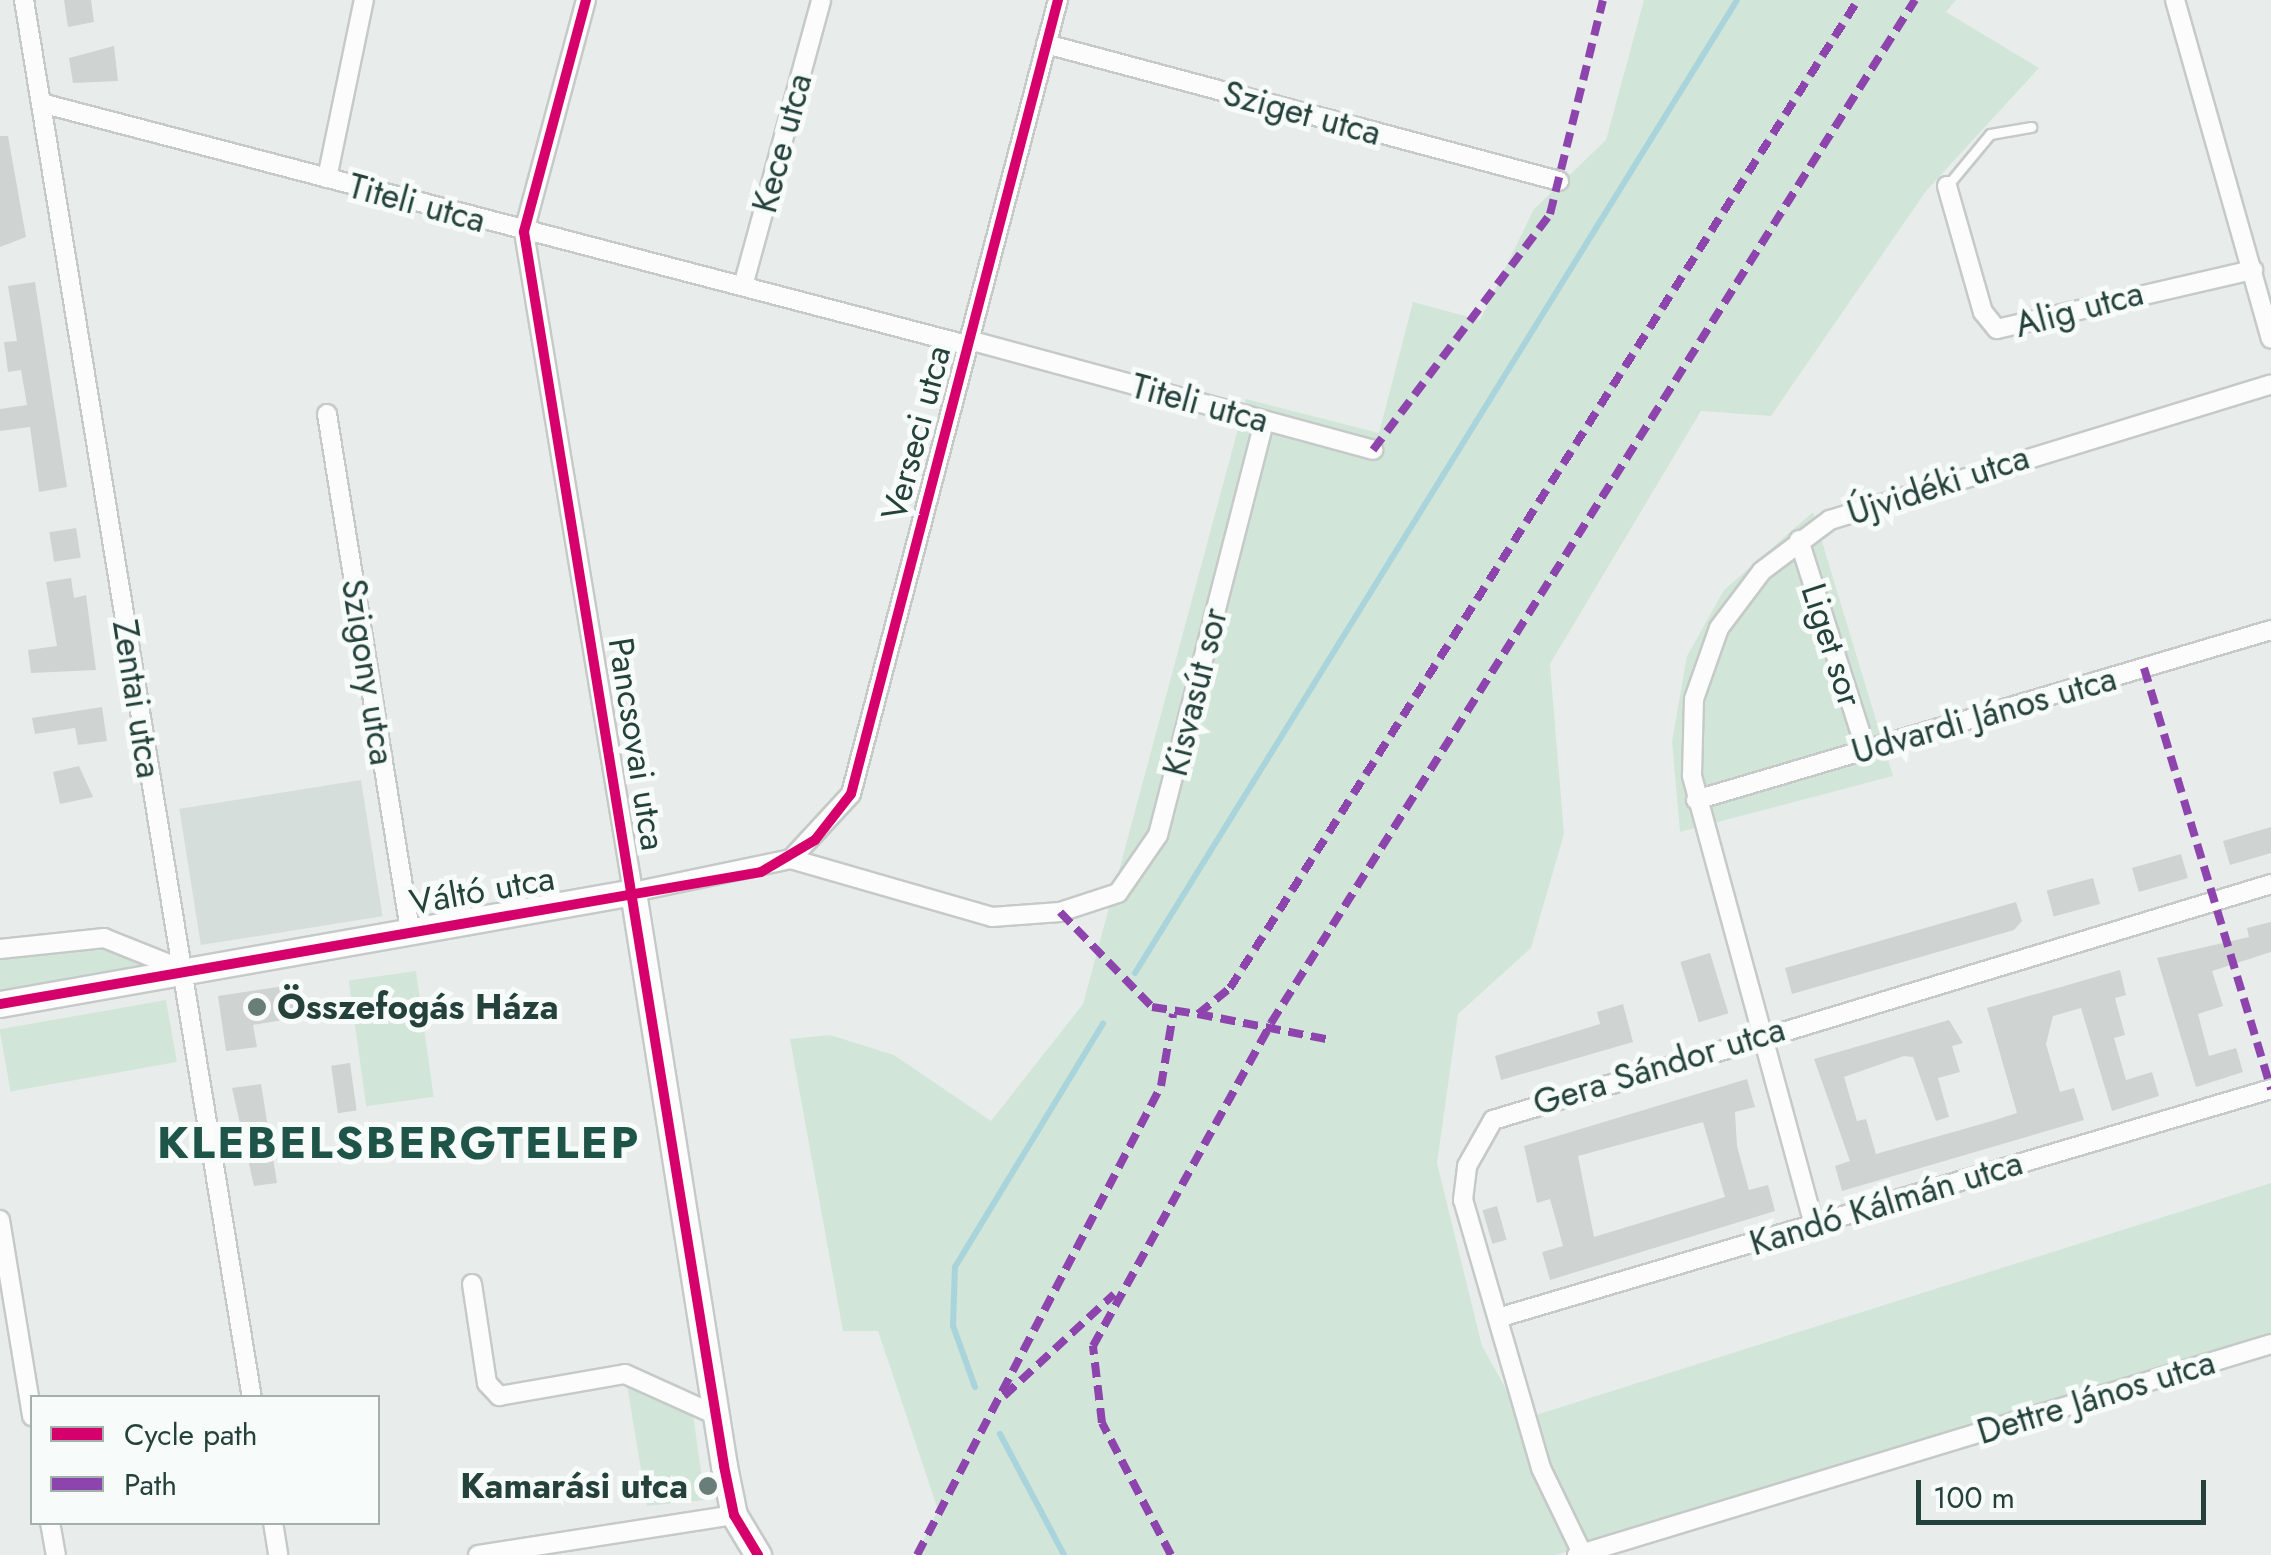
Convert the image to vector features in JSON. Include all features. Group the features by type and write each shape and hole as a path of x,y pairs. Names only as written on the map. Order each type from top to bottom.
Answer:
{"street":[{"name":"Zentai utca","path":"24,0 252,1395"},
{"path":"326,178 364,0"},
{"name":"Pancsovai utca","path":"586,0 524,232 716,1415 734,1515 758,1555"},
{"name":"Kece utca","path":"743,286 821,0"},
{"name":"Verseci utca","path":"791,859 851,794 1058,0"},
{"path":"2175,0 2271,339"},
{"name":"Sziget utca","path":"1046,44 1559,182"},
{"name":"Titeli utca","path":"41,102 524,232 1373,450"},
{"name":"Alig utca","path":"1946,186 1983,312 1998,329 2253,270"},
{"name":"Újvidéki utca","path":"1814,1225 1696,800 1691,724 1708,651 1746,588 1798,540 1858,508 2271,384"},
{"name":"Szigony utca","path":"327,414 410,930"},
{"name":"Kisvasút sor","path":"1060,912 1118,893 1158,835 1264,421"},
{"name":"Liget sor","path":"1798,540 1866,750"},
{"name":"Udvardi János utca","path":"1696,800 2271,630"},
{"name":"Váltó utca","path":"0,1004 633,892 791,859 992,917 1060,912"},
{"name":"Gera Sándor utca","path":"1580,1554 1541,1468 1501,1317 1462,1200 1467,1166 1493,1120 1760,1034 2271,884"},
{"path":"0,949 104,938 181,969"},
{"name":"Kandó Kálmán utca","path":"1501,1317 2271,1089"},
{"path":"0,1220 30,1404"},
{"path":"472,1284 486,1384 499,1396 625,1374 716,1415"},
{"name":"Dettre János utca","path":"1580,1554 2271,1344"},
{"path":"478,1555 734,1515"},
{"path":"51,1525 56,1555"},
{"path":"273,1525 278,1555"}],"lane":[{"path":"1946,186 1990,134 2031,126"}],"shaded area":[{"path":"361,780 383,916 201,945 179,809"}],"green space":[{"path":"1644,0 1956,0 1946,12 2039,68 1926,191 1771,416 1701,411 1550,664 1564,834 1531,948 1458,1014 1437,1163 1482,1346 1523,1419 2271,1183 2271,1333 1556,1555 916,1555 938,1510 878,1331 843,1331 790,1039 830,1035 894,1055 991,1121 1083,1004 1246,399 1379,433 1413,302 1480,320 1534,209 1606,140"},
{"path":"1813,512 1893,776 1680,832 1672,741 1687,656 1724,590"},
{"path":"107,950 143,965 0,998 0,955"},
{"path":"416,971 434,1097 366,1106 349,980"},
{"path":"166,1000 177,1062 11,1091 0,1029"},
{"path":"627,1385 693,1414 705,1500 647,1506"}],"building":[{"path":"64,0 91,0 94,22 68,27"},
{"path":"114,46 118,81 73,83 69,58"},
{"path":"0,136 8,136 26,237 0,247"},
{"path":"35,282 67,487 39,492 30,427 0,431 0,409 27,405 21,370 8,372 4,342 17,341 8,286"},
{"path":"76,528 81,558 54,562 49,532"},
{"path":"71,578 74,598 86,595 96,670 31,673 28,650 57,646 46,582"},
{"path":"102,707 107,741 78,745 75,728 35,734 32,718"},
{"path":"79,766 93,797 60,804 53,772"},
{"path":"2271,827 2271,853 2230,865 2223,841"},
{"path":"2181,854 2188,878 2139,892 2132,868"},
{"path":"2093,878 2100,904 2054,917 2047,890"},
{"path":"2016,902 2022,921 2014,930 1792,994 1785,968"},
{"path":"2271,922 2271,952 2212,971 2223,1006 2198,1014 2209,1056 2236,1048 2243,1072 2196,1087 2157,958 2249,937 2247,928"},
{"path":"1710,953 1728,1013 1699,1022 1680,962"},
{"path":"2120,970 2126,995 2115,998 2125,1035 2114,1038 2126,1080 2152,1072 2159,1096 2112,1111 2081,1008 2053,1016 2046,1044 2060,1092 2074,1088 2084,1120 1842,1191 1835,1166 1850,1161 1814,1059 1949,1020 1963,1043 1952,1046 1960,1072 1938,1078 1949,1117 1936,1121 1913,1057 1904,1056 1844,1077 1857,1121 1866,1119 1876,1154 1992,1121 2017,1113 1987,1008"},
{"name":"Összefogás Háza","path":"291,985 296,1018 253,1025 257,1047 226,1051 218,996"},
{"path":"1623,1004 1633,1042 1501,1080 1495,1056 1600,1024 1597,1012"},
{"path":"350,1063 357,1111 338,1113 331,1066"},
{"path":"1747,1079 1755,1107 1735,1112 1737,1146 1749,1190 1768,1185 1775,1211 1550,1280 1542,1252 1563,1246 1550,1199 1537,1203 1524,1146","holes":["1703,1122 1725,1197 1594,1237 1578,1156"]},
{"path":"261,1084 277,1183 254,1186 232,1088"},
{"path":"1497,1206 1507,1240 1492,1244 1483,1210"}],"waterway":[{"path":"1135,973 1737,0"},
{"path":"975,1387 953,1326 955,1267 1103,1024"},
{"path":"1000,1434 1064,1555"}],"marked path":[{"path":"1373,450 1550,214 1603,0"},
{"path":"1060,912 1152,1007 1198,1014 1230,988 1858,0"},
{"path":"1171,1555 1102,1423 1093,1346 1271,1023 1915,0"},
{"path":"2144,668 2271,1089"},
{"path":"917,1555 1161,1086 1173,1014"},
{"path":"1198,1014 1331,1040"},
{"path":"1004,1396 1114,1294"}],"cycle path":[{"path":"586,0 524,232 724,1466 734,1515 758,1555"},
{"path":"0,1004 761,872 815,840 851,794 1058,0"}],"place":[{"name":"Összefogás Háza","path":"257,1007"},
{"name":"Kamarási utca","path":"708,1486"}],"district":[{"name":"KLEBELSBERGTELEP","path":"399,1143"}]}
